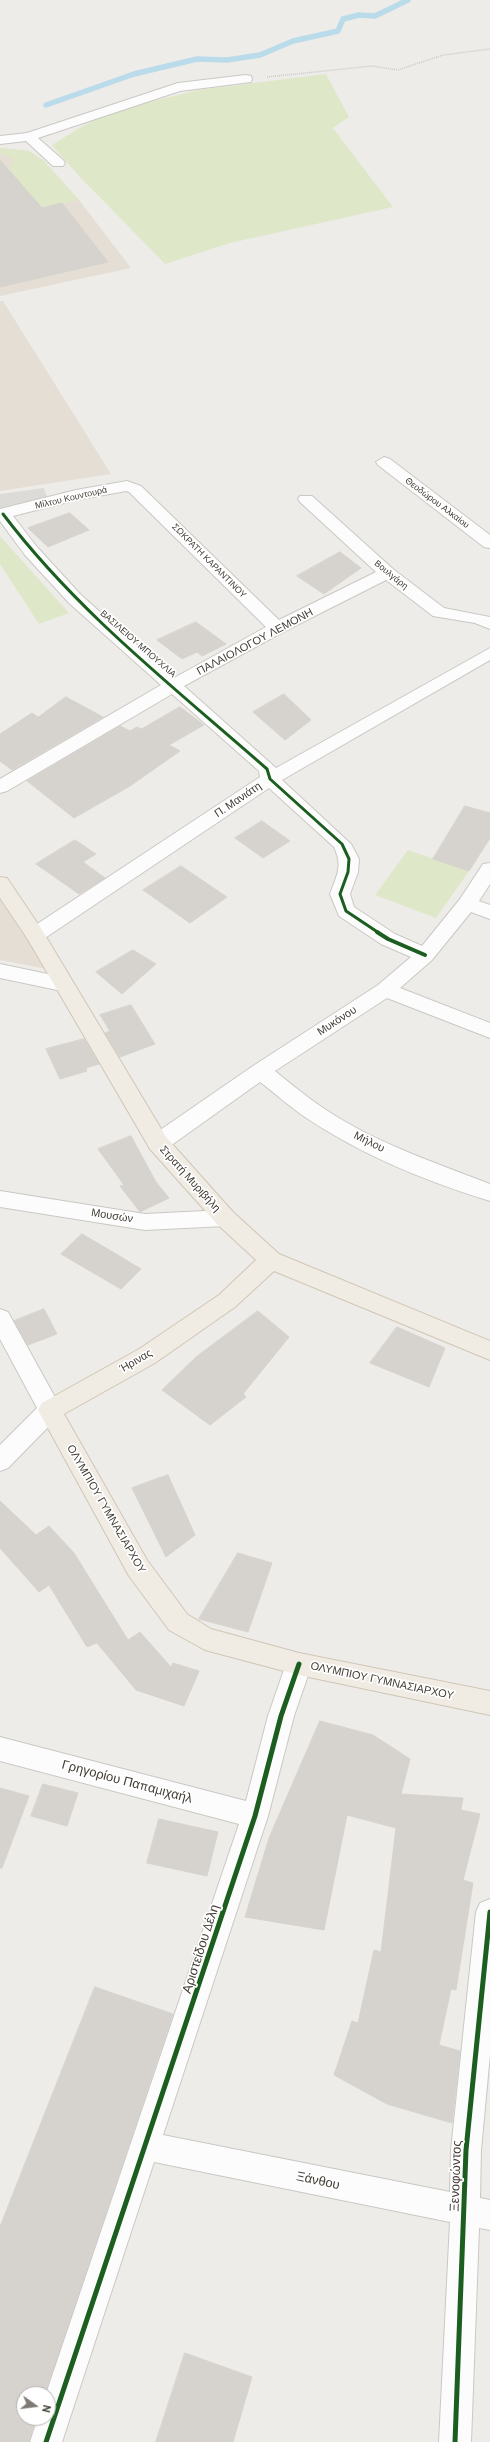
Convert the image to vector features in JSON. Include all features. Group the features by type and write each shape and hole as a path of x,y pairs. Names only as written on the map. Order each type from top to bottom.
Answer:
{"main road":[{"name":"Στρατή Μυριβήλη","path":"0,883 35,935 62,984 158,1143 225,1218 271,1260 490,1351"},
{"name":"Ήρινας","path":"50,1410 159,1347 227,1301 271,1260"},
{"name":"ΟΛΥΜΠΙΟΥ ΓΥΜΝΑΣΙΑΡΧΟΥ","path":"50,1410 138,1568 178,1622 205,1639 299,1664 490,1703"}],"street":[{"path":"0,140 29,137 178,87 246,79"},
{"path":"29,137 58,163"},
{"name":"Θεοδώρου Αλκαίου","path":"384,462 490,543"},
{"name":"Μίλτου Κουντουρά","path":"1,514 76,495 127,486 135,488 141,493"},
{"name":"ΣΩΚΡΑΤΗ ΚΑΡΑΝΤΙΝΟΥ","path":"141,493 277,628"},
{"name":"Βουλγάρη","path":"306,499 387,573 439,612 480,619 490,624"},
{"name":"ΒΑΣΙΛΕΙΟΥ ΜΠΟΥΧΛΙΑ","path":"1,514 31,551 75,599 174,685 267,769 270,779 342,844 349,859 348,872 340,894 346,911 388,939 425,955"},
{"name":"ΠΑΛΑΙΟΛΟΓΟΥ ΛΕΜΟΝΗ","path":"0,787 174,685 277,628 387,573"},
{"name":"Π. Μανιάτη","path":"35,935 270,779 490,653"},
{"name":"Μυκόνου","path":"158,1143 260,1071 385,990 425,955 467,904 490,870"},
{"path":"467,904 490,912"},
{"path":"0,971 62,984"},
{"path":"385,990 490,1031"},
{"name":"Μήλου","path":"260,1071 316,1114 362,1140 412,1163 490,1193"},
{"name":"Μουσών","path":"0,1198 145,1222 225,1218"},
{"name":"ΟΛΥΜΠΙΟΥ ΓΥΜΝΑΣΙΑΡΧΟΥ","path":"0,1318 50,1410"},
{"name":"Ήρινας","path":"0,1461 50,1410"},
{"name":"Αριστείδου Δέλη","path":"46,2442 147,2146 255,1816 281,1716 299,1664"},
{"name":"Γρηγορίου Παπαμιχαήλ","path":"0,1749 255,1816"},
{"name":"Ξενοφώντος","path":"455,2442 478,2213 466,2150 490,1912"},
{"name":"Ξάνθου","path":"147,2146 478,2213"}],"path":[{"path":"246,79 372,66 398,70 443,55 490,49"}],"shaded area":[{"path":"0,148 29,151 44,161 79,200 131,268 0,296"},
{"path":"0,301 3,301 111,474 0,491"},
{"path":"44,488 47,497 0,508 0,494"},
{"path":"0,900 47,969 0,960"}],"green space":[{"path":"326,74 349,117 333,128 393,207 230,243 165,264 78,175 52,145 81,127 110,112 198,90"},
{"path":"0,148 29,151 44,161 79,200 42,208 8,169 14,158 0,154"},
{"path":"0,536 69,613 39,624 0,564"},
{"path":"408,850 469,871 436,918 375,895"}],"building":[{"path":"0,160 42,208 62,203 108,262 0,287"},
{"path":"70,513 89,530 48,547 28,528"},
{"path":"340,552 361,568 324,594 297,576"},
{"path":"196,622 226,644 202,656 197,652 182,659 157,640"},
{"path":"284,694 311,720 285,740 253,712"},
{"path":"66,697 103,717 12,770 0,761 0,734 32,713 38,717"},
{"path":"180,707 204,725 169,745 180,751 130,786 74,818 27,781 120,726 130,731 137,727 141,729"},
{"path":"465,806 490,813 490,838 469,871 433,859"},
{"path":"262,821 290,841 263,858 235,838"},
{"path":"75,840 96,854 83,862 105,878 79,894 36,864"},
{"path":"181,866 227,897 190,923 143,890"},
{"path":"133,950 156,964 122,994 96,972"},
{"path":"131,1005 155,1044 120,1057 105,1033 110,1031 100,1015"},
{"path":"84,1039 99,1064 86,1068 87,1071 60,1079 46,1049"},
{"path":"131,1136 156,1182 169,1198 140,1212 120,1186 124,1185 98,1149"},
{"path":"82,1234 141,1269 121,1289 61,1254"},
{"path":"44,1309 57,1334 28,1345 14,1321"},
{"path":"258,1311 289,1337 243,1394 246,1397 210,1425 162,1390 196,1357"},
{"path":"397,1327 445,1348 429,1387 370,1363"},
{"path":"168,1475 195,1535 166,1557 132,1488"},
{"path":"0,1501 36,1535 49,1526 74,1553 128,1640 140,1632 171,1667 173,1663 199,1671 184,1706 136,1690 97,1643 87,1647 49,1585 39,1592 0,1548"},
{"path":"238,1553 272,1563 248,1632 199,1619"},
{"path":"320,1721 373,1735 410,1759 401,1794 463,1798 461,1810 480,1814 463,1880 473,1883 456,1990 451,1989 439,2045 460,2051 452,2123 387,2104 334,2075 352,2021 358,2023 374,1950 381,1952 396,1828 347,1815 324,1930 245,1917 269,1838"},
{"path":"43,1784 78,1793 67,1826 31,1816"},
{"path":"0,1788 29,1796 2,1868 0,1868"},
{"path":"159,1819 218,1832 207,1876 147,1863"},
{"path":"95,1987 173,2014 48,2386 16,2386 16,2426 34,2426 29,2442 0,2442 0,2227"},
{"path":"185,2353 252,2377 233,2442 156,2442"}],"waterway":[{"path":"46,105 134,74 197,59 227,60 260,55 293,41 338,31 343,19 359,15 375,16 408,0"}],"cycle path":[{"path":"3,514 31,551 75,599 267,769 270,779 342,844 349,859 348,872 340,894 346,911 388,939 425,955"},
{"path":"46,2442 255,1816 281,1716 299,1664"},
{"path":"455,2442 465,2212 466,2150 490,1912"}]}
